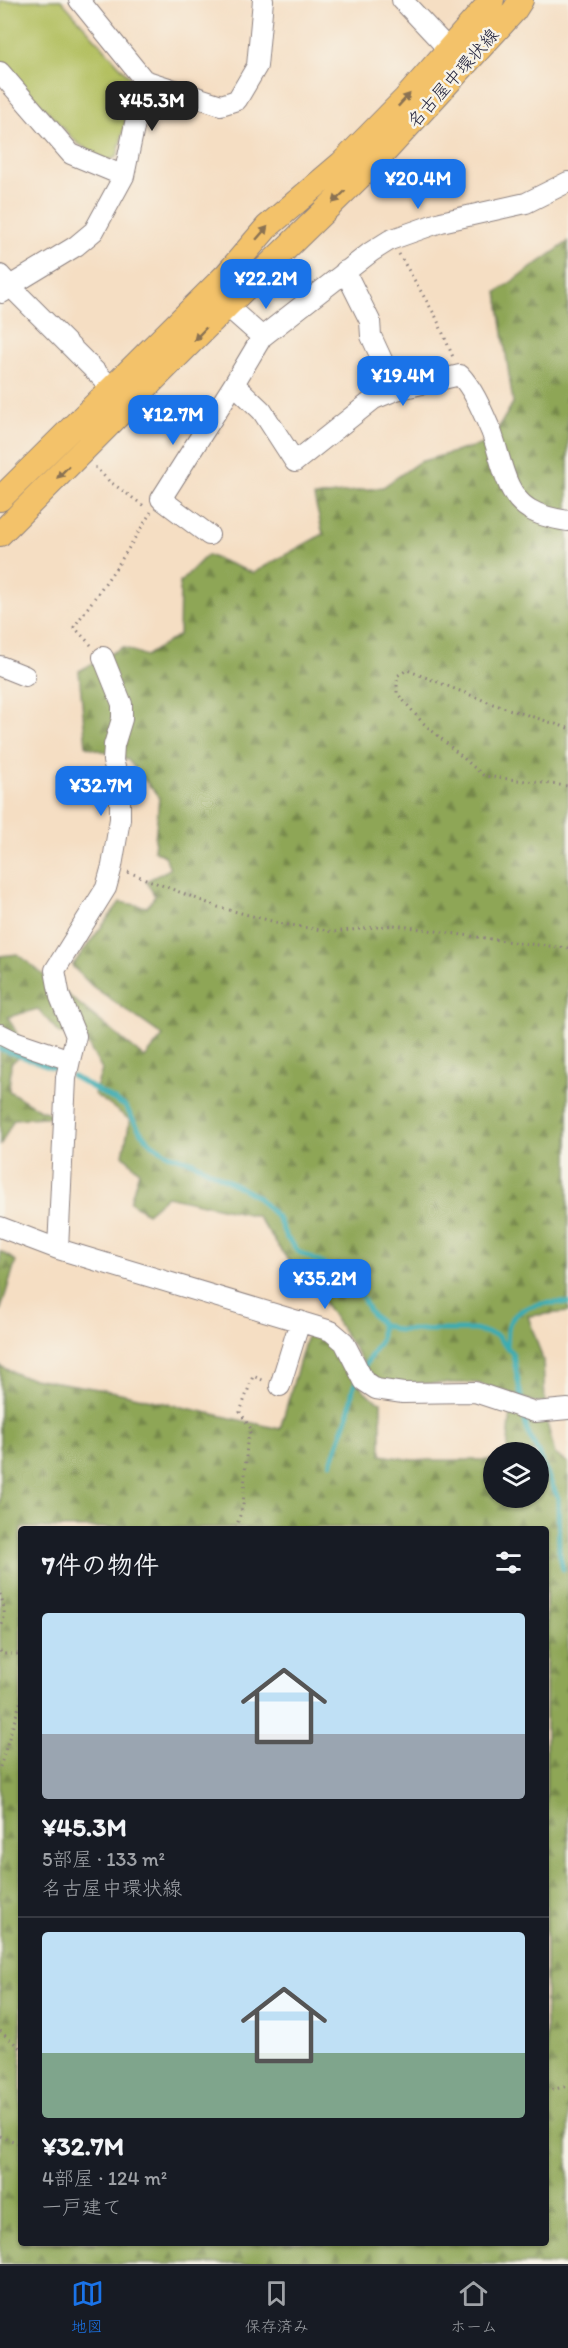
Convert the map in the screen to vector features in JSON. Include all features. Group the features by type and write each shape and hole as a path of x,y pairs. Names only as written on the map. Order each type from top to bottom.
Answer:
{"main road":[{"name":"名古屋中環状線","path":"0,499 228,274 267,227 349,156 449,50 492,0"},
{"name":"名古屋中環状線","path":"0,534 380,157 521,0"}],"street":[{"path":"79,0 144,80 220,105 237,100 257,66 263,0"},
{"path":"402,0 449,50"},
{"path":"0,72 71,154 124,176"},
{"path":"111,387 3,285 76,246 94,231 124,176 144,80"},
{"path":"209,536 161,499 262,337 345,271 390,240 441,222 526,203 568,182"},
{"path":"345,271 370,321 371,336 396,390"},
{"path":"228,306 262,337"},
{"path":"234,384 262,411 295,462 374,399 396,390 460,375 467,382 491,432 516,498 528,509 547,517 568,521"},
{"path":"58,1249 66,1078 76,1036 60,997 55,970 106,888 120,819 120,784 113,761 114,745 122,719 122,704 103,657"},
{"path":"0,666 25,676"},
{"path":"0,1034 70,1060"},
{"path":"0,1227 58,1249 331,1331 344,1342 364,1381 376,1389 403,1393 475,1392 535,1412 568,1409"},
{"path":"280,1386 300,1321"}],"path":[{"path":"390,240 436,317 460,375"},
{"path":"81,454 110,481 151,511 120,562 74,627 103,657"},
{"path":"568,728 493,704 422,674 407,670 397,676 397,693 422,722 484,776 568,786"},
{"path":"112,866 218,907 283,924 334,932 394,925 507,942 568,948"},
{"path":"237,1526 243,1506 247,1442 251,1429 240,1412 253,1376 280,1386"},
{"path":"0,1594 4,1622 0,1628"},
{"path":"0,1651 2,1654 18,1654"},
{"path":"0,1767 18,1710"},
{"path":"0,2031 18,2046"},
{"path":"549,2090 568,2086"},
{"path":"0,2136 18,2143"}],"green space":[{"path":"61,0 135,83 117,157 106,161 77,143 0,60 0,1"},
{"path":"568,242 568,1312 528,1316 543,1360 545,1402 534,1402 476,1383 392,1384 381,1382 368,1370 315,1288 285,1256 257,1216 167,1196 147,1213 130,1202 139,1171 123,1155 130,1120 94,1094 102,1070 83,1036 60,1034 38,1009 8,1017 27,1052 11,1063 9,1091 40,1110 59,1116 14,1119 0,1146 0,956 18,954 145,1058 163,1036 92,986 72,966 120,902 147,907 155,896 146,881 170,869 165,856 154,850 159,797 128,760 86,746 79,671 123,647 146,656 179,635 180,582 207,555 253,573 323,534 314,497 383,487 419,462 490,442 513,403 497,292"},
{"path":"0,1251 16,1261 0,1312"},
{"path":"308,1332 322,1336 338,1348 363,1390 381,1402 381,1455 413,1460 483,1460 483,1508 549,1508 549,1442 508,1442 511,1412 546,1419 555,1454 568,1463 568,2264 0,2264 0,1366 21,1376 116,1392 280,1429"}],"waterway":[{"path":"0,1049 57,1069"},
{"path":"72,1076 125,1106 140,1131 151,1143 168,1154 193,1162 256,1196 278,1218 286,1237 299,1252 342,1273 357,1286 369,1311 381,1324 397,1330 475,1330 496,1335 513,1354 522,1402"},
{"path":"507,1346 509,1324 521,1311 536,1305 568,1303"},
{"path":"363,1369 381,1339 381,1324"},
{"path":"331,1463 349,1412 353,1388 357,1380"},
{"path":"524,1415 527,1431 533,1442"},
{"path":"549,1478 558,1498 559,1551 563,1569"}]}
